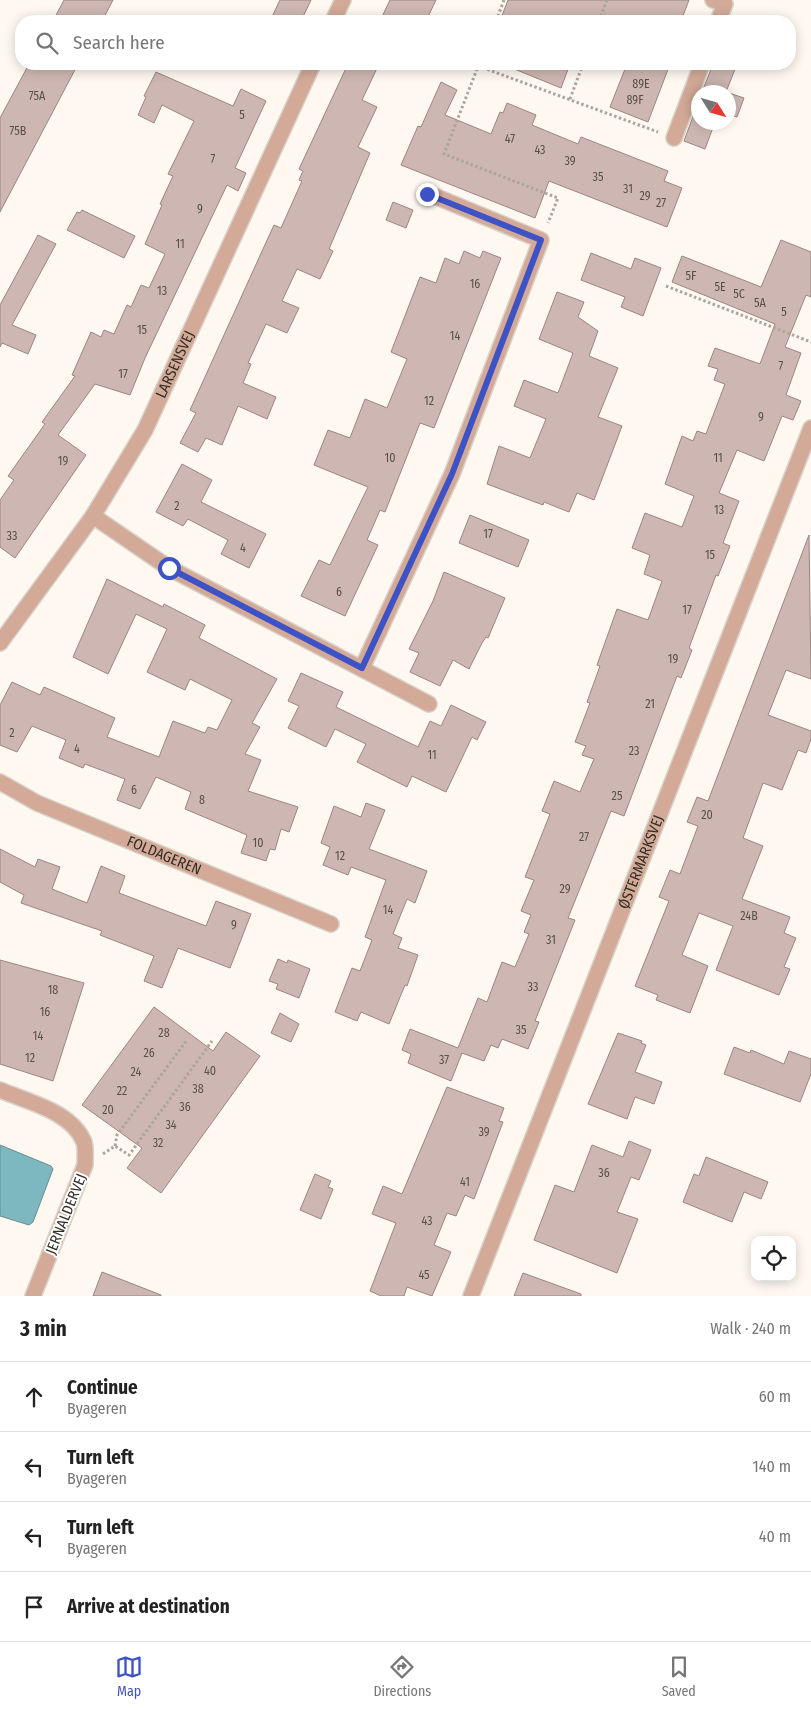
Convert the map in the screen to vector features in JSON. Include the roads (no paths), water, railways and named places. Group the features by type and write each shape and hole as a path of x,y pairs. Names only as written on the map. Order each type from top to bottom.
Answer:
{"street":[{"path":"336,15 343,0"},
{"path":"714,0 725,4 720,15"},
{"name":"LARSENSVEJ","path":"0,643 93,516 145,430 310,70"},
{"path":"674,138 700,70"},
{"path":"362,668 452,474 541,240 427,194"},
{"name":"ØSTERMARKSVEJ","path":"471,1296 811,428"},
{"path":"93,516 169,568 430,704"},
{"name":"FOLDAGEREN","path":"0,782 37,803 331,924"},
{"name":"JERNALDERVEJ","path":"0,1090 60,1115 73,1124 84,1143 85,1165 33,1296"}],"water":[{"path":"0,1145 51,1166 53,1169 33,1222 29,1225 0,1216"}]}
